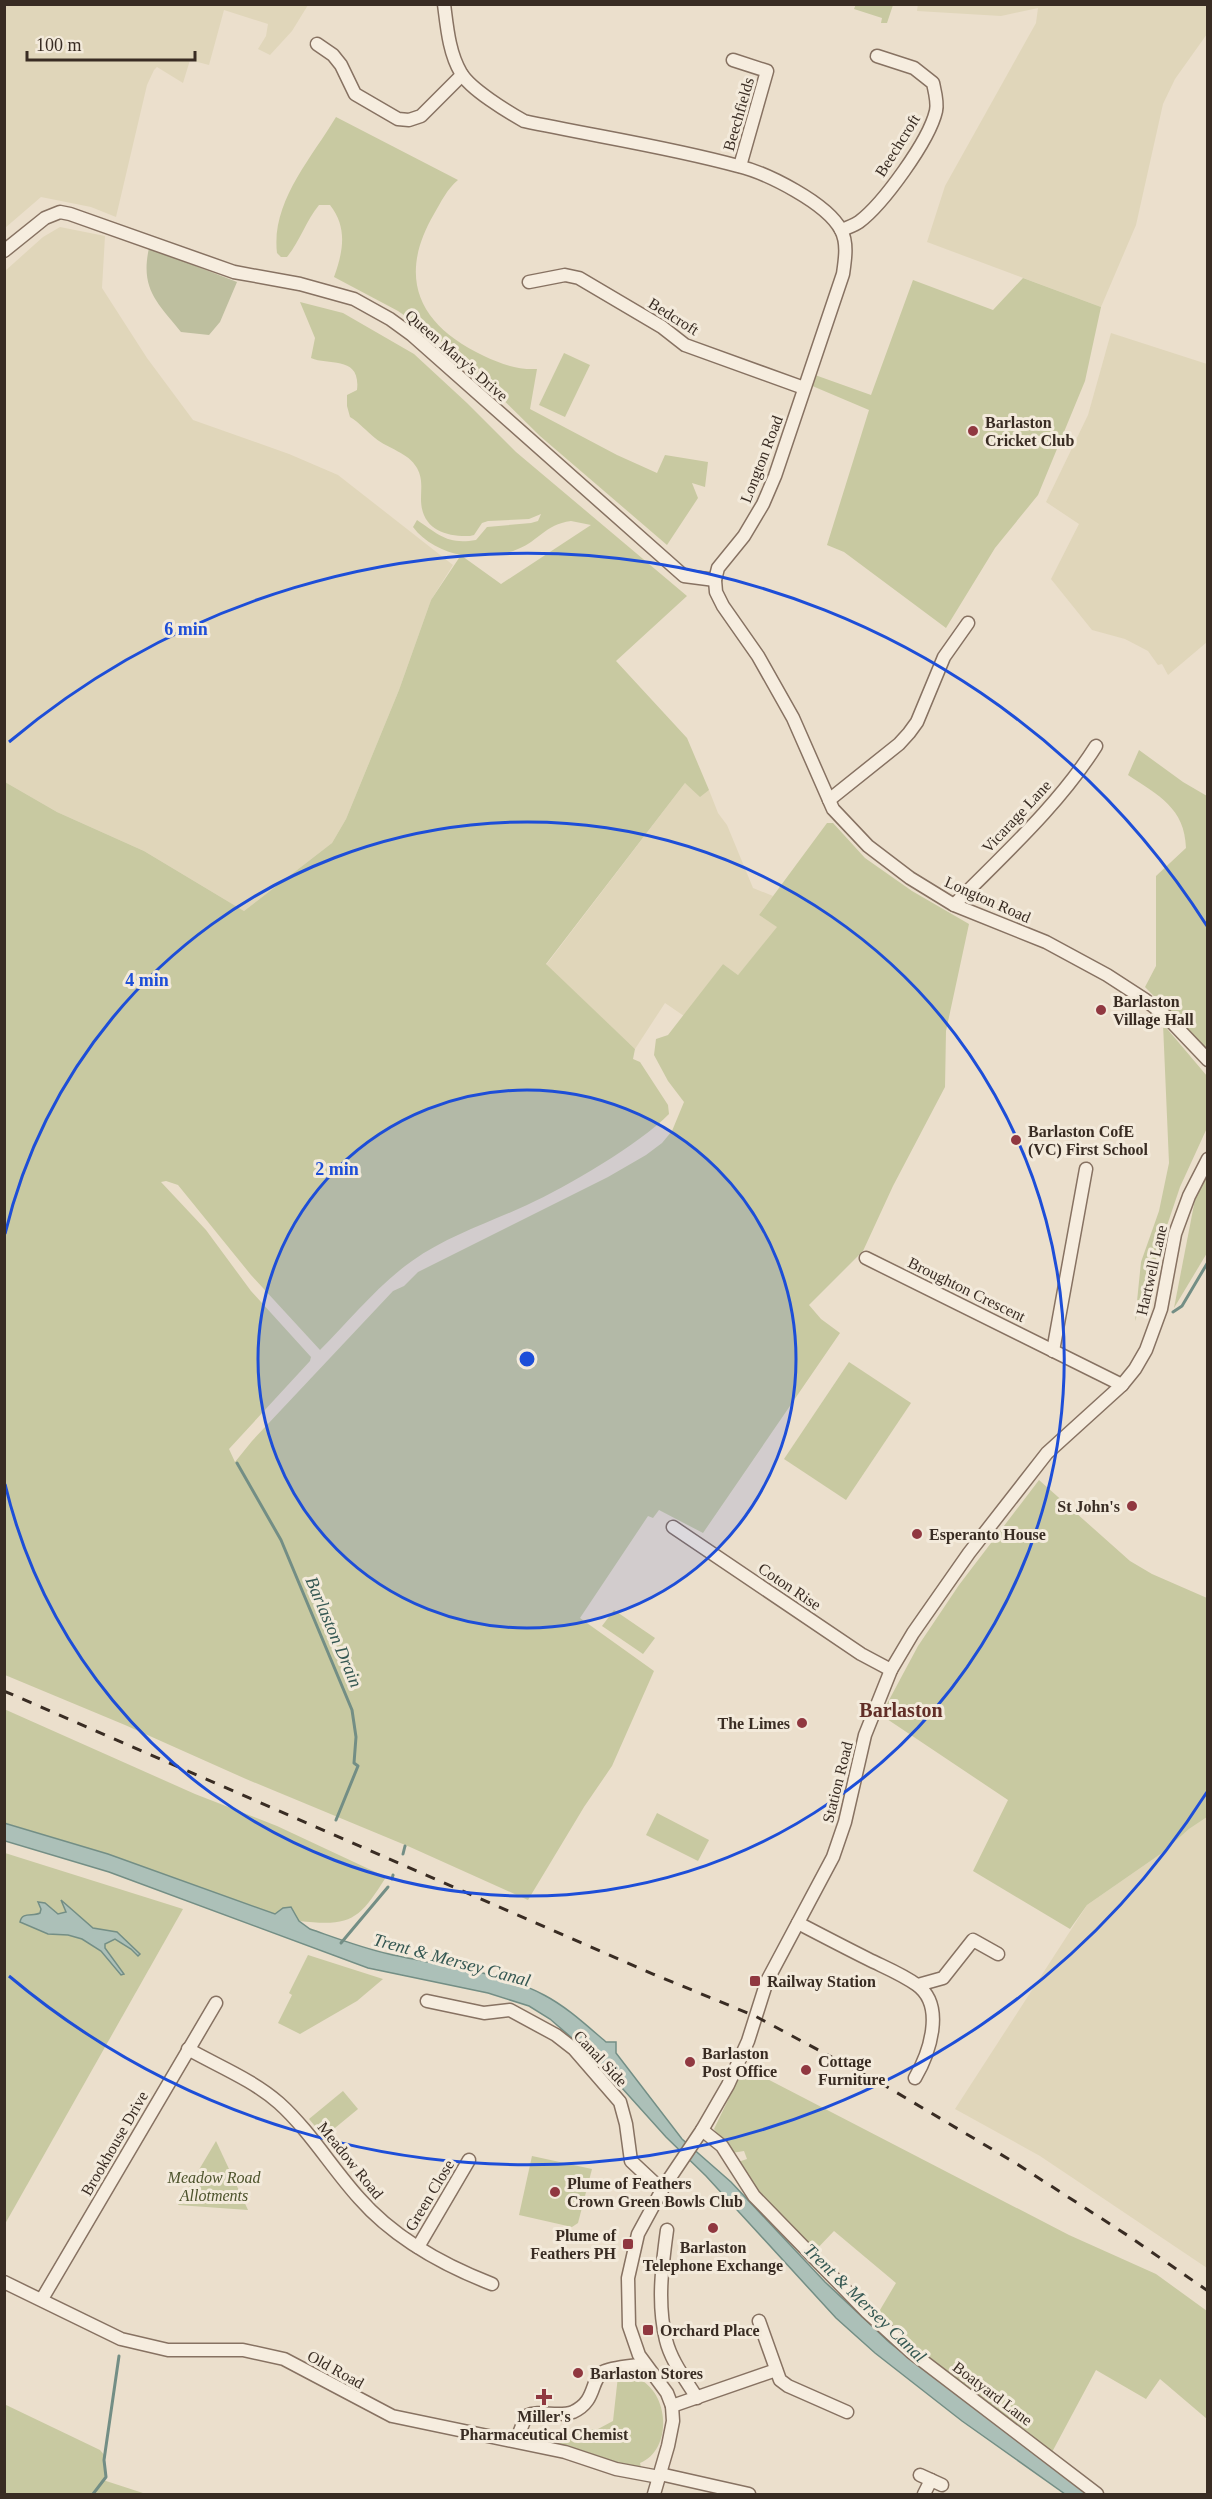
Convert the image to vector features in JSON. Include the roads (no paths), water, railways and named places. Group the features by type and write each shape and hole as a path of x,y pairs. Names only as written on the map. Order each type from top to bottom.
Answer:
{"street":[{"path":"444,4 452,53 462,75 502,109 524,121 740,166 799,191 824,210 841,230"},
{"path":"317,44 333,55 342,65 355,94 398,119 409,120 421,116 462,75"},
{"name":"Beechcroft","path":"841,230 857,224 873,210 895,183 932,123 937,108 933,83 914,68 877,56"},
{"name":"Beechfields","path":"733,60 767,71 740,166"},
{"name":"Queen Mary's Drive","path":"4,251 45,218 60,212 234,272 300,284 354,299 390,319 412,335 684,576 715,580"},
{"name":"Longton Road","path":"841,230 846,254 843,274 775,476 763,504 744,536 718,568 715,580 716,592 723,606 758,656 793,718 828,800 844,822 868,846 910,878 954,905 1046,942 1107,975 1167,1017 1208,1060"},
{"name":"Bedcroft","path":"529,282 558,276 573,276 662,327 685,345 804,388"},
{"path":"828,800 899,744 913,728 944,657 968,623"},
{"name":"Vicarage Lane","path":"954,905 1046,810 1086,762 1096,746"},
{"name":"Hartwell Lane","path":"1122,1385 1146,1350 1161,1309 1175,1234 1189,1196 1208,1159"},
{"path":"1053,1351 1086,1169"},
{"name":"Broughton Crescent","path":"866,1258 1122,1385"},
{"name":"Station Road","path":"662,2190 702,2130 740,2061 763,1991 833,1857 845,1822 865,1735 891,1670 932,1606 1047,1453 1122,1385"},
{"name":"Coton Rise","path":"673,1527 861,1654 891,1670"},
{"path":"798,1923 918,1985 925,1993 933,2026 930,2048 915,2078"},
{"path":"918,1985 944,1978 973,1940 998,1954"},
{"name":"Canal Side","path":"427,2001 484,2013 510,2010 556,2035 574,2049 620,2102 626,2124 631,2161 662,2190"},
{"name":"Brookhouse Drive","path":"42,2300 216,2003"},
{"name":"Meadow Road","path":"188,2049 257,2087 277,2101 312,2138 373,2213 402,2238 471,2276 492,2284"},
{"name":"Boatyard Lane","path":"702,2130 722,2146 754,2196 867,2312 911,2352 1097,2494"},
{"name":"Green Close","path":"418,2247 469,2160"},
{"path":"654,2494 671,2432 672,2406 667,2393 645,2364 633,2342 629,2326 628,2278 638,2234 662,2190"},
{"path":"666,2230 660,2286 666,2340 675,2362 697,2398"},
{"name":"Old Road","path":"4,2282 121,2339 168,2350 211,2348 265,2354 284,2360 392,2416 439,2428 565,2452 633,2473 749,2494"},
{"path":"759,2321 780,2380 788,2386 847,2412"},
{"path":"516,2441 526,2416 555,2415 573,2411 590,2397 602,2372 608,2369 645,2364"},
{"path":"672,2406 776,2370"},
{"path":"924,2494 931,2480"}],"waterway":[{"path":"1173,1312 1182,1306 1208,1262"},
{"name":"Barlaston Drain","path":"237,1463 281,1540 352,1710 356,1737 354,1763 358,1766 336,1820"},
{"path":"403,1854 405,1846"},
{"path":"392,1879 393,1875"},
{"path":"341,1943 388,1887"},
{"path":"93,2494 106,2477 104,2460 119,2356"}],"railway":[{"path":"4,1691 653,1974 755,2016 889,2088 1017,2164 1208,2291"}],"place":[{"name":"Barlaston Cricket Club","path":"973,431"},
{"name":"Barlaston Village Hall","path":"1101,1010"},
{"name":"Barlaston CofE (VC) First School","path":"1016,1140"},
{"name":"St John's","path":"1132,1506"},
{"name":"Esperanto House","path":"917,1534"},
{"name":"The Limes","path":"802,1723"},
{"name":"Railway Station","path":"755,1981"},
{"name":"Barlaston Post Office","path":"690,2062"},
{"name":"Cottage Furniture","path":"806,2070"},
{"name":"Plume of Feathers Crown Green Bowls Club","path":"555,2192"},
{"name":"Barlaston Telephone Exchange","path":"713,2228"},
{"name":"Plume of Feathers PH","path":"628,2244"},
{"name":"Orchard Place","path":"648,2330"},
{"name":"Barlaston Stores","path":"578,2373"},
{"name":"Miller's Pharmaceutical Chemist","path":"544,2397"}],"district":[{"name":"Barlaston","path":"901,1710"}],"water label":[{"name":"Trent & Mersey Canal","path":"452,1960"},
{"name":"Trent & Mersey Canal","path":"865,2303"}],"park label":[{"name":"Meadow Road Allotments","path":"214,2186"}]}
